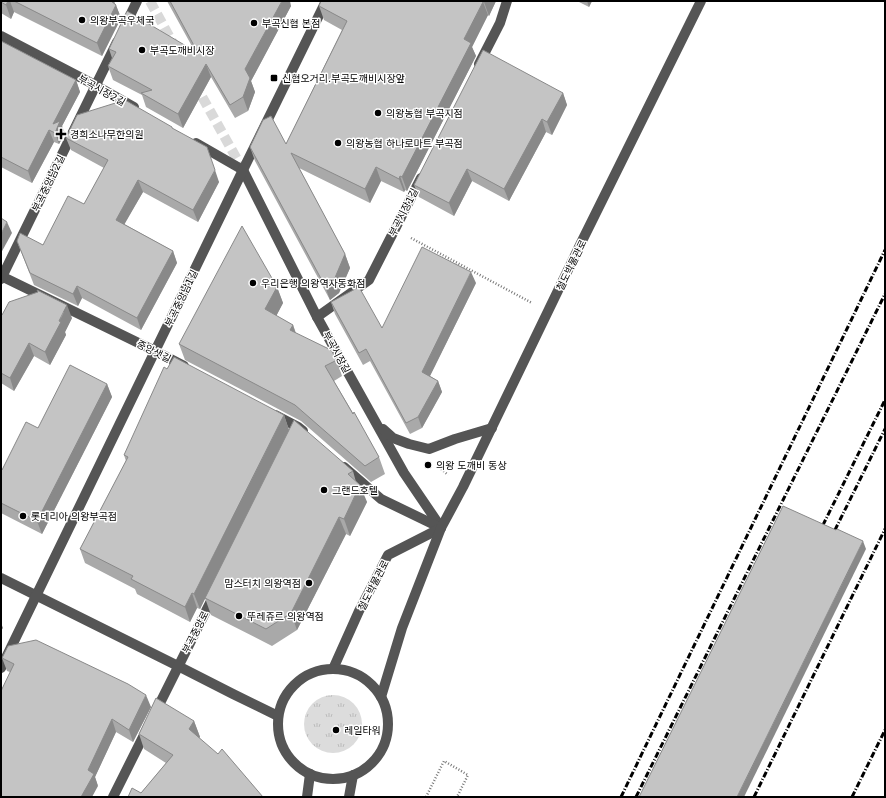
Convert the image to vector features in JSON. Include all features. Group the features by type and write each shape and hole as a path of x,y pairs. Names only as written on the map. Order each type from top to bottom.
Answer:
{"street":[{"name":"부곡중앙남2길","path":"1,277 137,1"},
{"name":"부곡중앙남1길","path":"1,668 326,1"},
{"path":"475,73 500,23 507,1"},
{"name":"철도박물관로","path":"382,697 402,628 441,528 463,487 581,243 701,1"},
{"name":"부곡시장2길","path":"1,36 95,85 142,112"},
{"path":"189,140 243,170"},
{"name":"부곡시장길","path":"243,170 317,317 404,474 441,528"},
{"name":"부곡시장1길","path":"317,317 369,280 424,172"},
{"name":"중앙샛길","path":"1,277 155,351 189,369"},
{"path":"264,409 296,431 310,437"},
{"path":"377,424 393,438 429,449 455,439 492,428"},
{"path":"339,463 381,499 441,528"},
{"name":"철도박물관로","path":"333,669 359,611 388,555 441,528"},
{"name":"부곡중앙로","path":"1,578 278,716"},
{"name":"부곡중앙로","path":"178,666 217,589"},
{"path":"113,797 178,666"},
{"path":"333,669 352,672 369,682 382,697 387,712 388,728 385,743 378,756 367,768 353,775 338,778 326,778 310,774 298,766 289,756 282,744 278,730 278,716 284,698 297,682 314,672 333,669"},
{"path":"307,797 310,774"},
{"path":"349,797 353,775"}],"path":[{"path":"394,229 548,311"},
{"path":"426,797 444,761 468,775 457,797"}],"green space":[{"path":"327,695 339,695 349,699 358,708 362,718 362,730 354,745 339,753 327,753 317,749 308,740 304,730 304,718 308,708 317,699"}],"building":[{"path":"1,1 8,1 6,5"},
{"name":"의왕부곡우체국","path":"14,1 111,1 116,5 97,43"},
{"path":"170,1 282,1 245,69 250,78 243,97 230,105 206,64 178,114 141,93 152,90 108,66 116,52 109,49 127,11 198,53"},
{"path":"321,1 485,1 483,2 464,39 471,43 402,177 400,176 399,179 376,167 365,189 291,153 345,254 334,280 325,286 250,147 263,120 271,116 286,144 347,21 319,6"},
{"path":"1,41 76,80 53,124 60,121 55,133 49,130 28,171 1,157"},
{"path":"483,50 563,93 547,122 542,119 504,189 467,169 449,203 414,185"},
{"path":"125,100 207,147 215,170 193,210 138,180 116,220 173,251 137,318 77,286 73,294 30,273 17,241 20,233 43,245 68,196 84,204 108,160 66,138 77,115"},
{"path":"1,218 7,222 1,234"},
{"path":"242,226 277,287 265,309 293,325 290,330 331,350 337,360 325,366 353,414 354,412 379,457 365,466 295,405 179,344"},
{"path":"422,247 471,272 422,372 438,381 418,417 406,423 366,349 359,353 331,302 359,287 382,328"},
{"path":"37,290 67,305 59,321 61,322 45,352 29,343 10,378 1,373 1,314 2,315 9,302 38,292"},
{"path":"174,357 284,415 194,594 192,593 185,607 131,579 133,576 80,549 128,457 124,455 164,367 167,369"},
{"path":"70,365 107,384 37,521 1,503 1,469 2,470 26,422 38,428"},
{"path":"294,420 353,471 348,474 360,485 344,519 339,517 291,613 266,629 205,598"},
{"path":"783,506 863,541 737,797 639,797"},
{"path":"36,640 128,684 146,695 129,730 112,719 88,770 94,774 81,797 1,797 1,691 14,664 2,658 8,646"},
{"path":"156,698 194,721 189,729 218,754 222,749 263,797 128,797 132,788 141,793 173,755 139,734"}],"tunnel":[{"path":"150,1 175,47"},
{"path":"195,84 243,170"}],"railway":[{"path":"621,797 885,250"},
{"path":"636,797 885,294"},
{"path":"818,535 885,400"},
{"path":"830,540 885,429"},
{"path":"754,797 885,529"},
{"path":"852,797 885,730"}],"place":[{"name":"의왕부곡우체국","path":"82,20"},
{"name":"부곡신협 본점","path":"254,23"},
{"name":"부곡도깨비시장","path":"142,50"},
{"name":"신협오거리.부곡도깨비시장앞","path":"274,78"},
{"name":"의왕농협 부곡지점","path":"378,113"},
{"name":"경희소나무한의원","path":"61,134"},
{"name":"의왕농협 하나로마트 부곡점","path":"338,143"},
{"name":"우리은행 의왕역자동화점","path":"253,283"},
{"name":"의왕 도깨비 동상","path":"428,465"},
{"name":"그랜드호텔","path":"324,490"},
{"name":"롯데리아 의왕부곡점","path":"23,516"},
{"name":"맘스터치 의왕역점","path":"309,583"},
{"name":"뚜레쥬르 의왕역점","path":"239,616"},
{"name":"레일타워","path":"336,730"}]}
